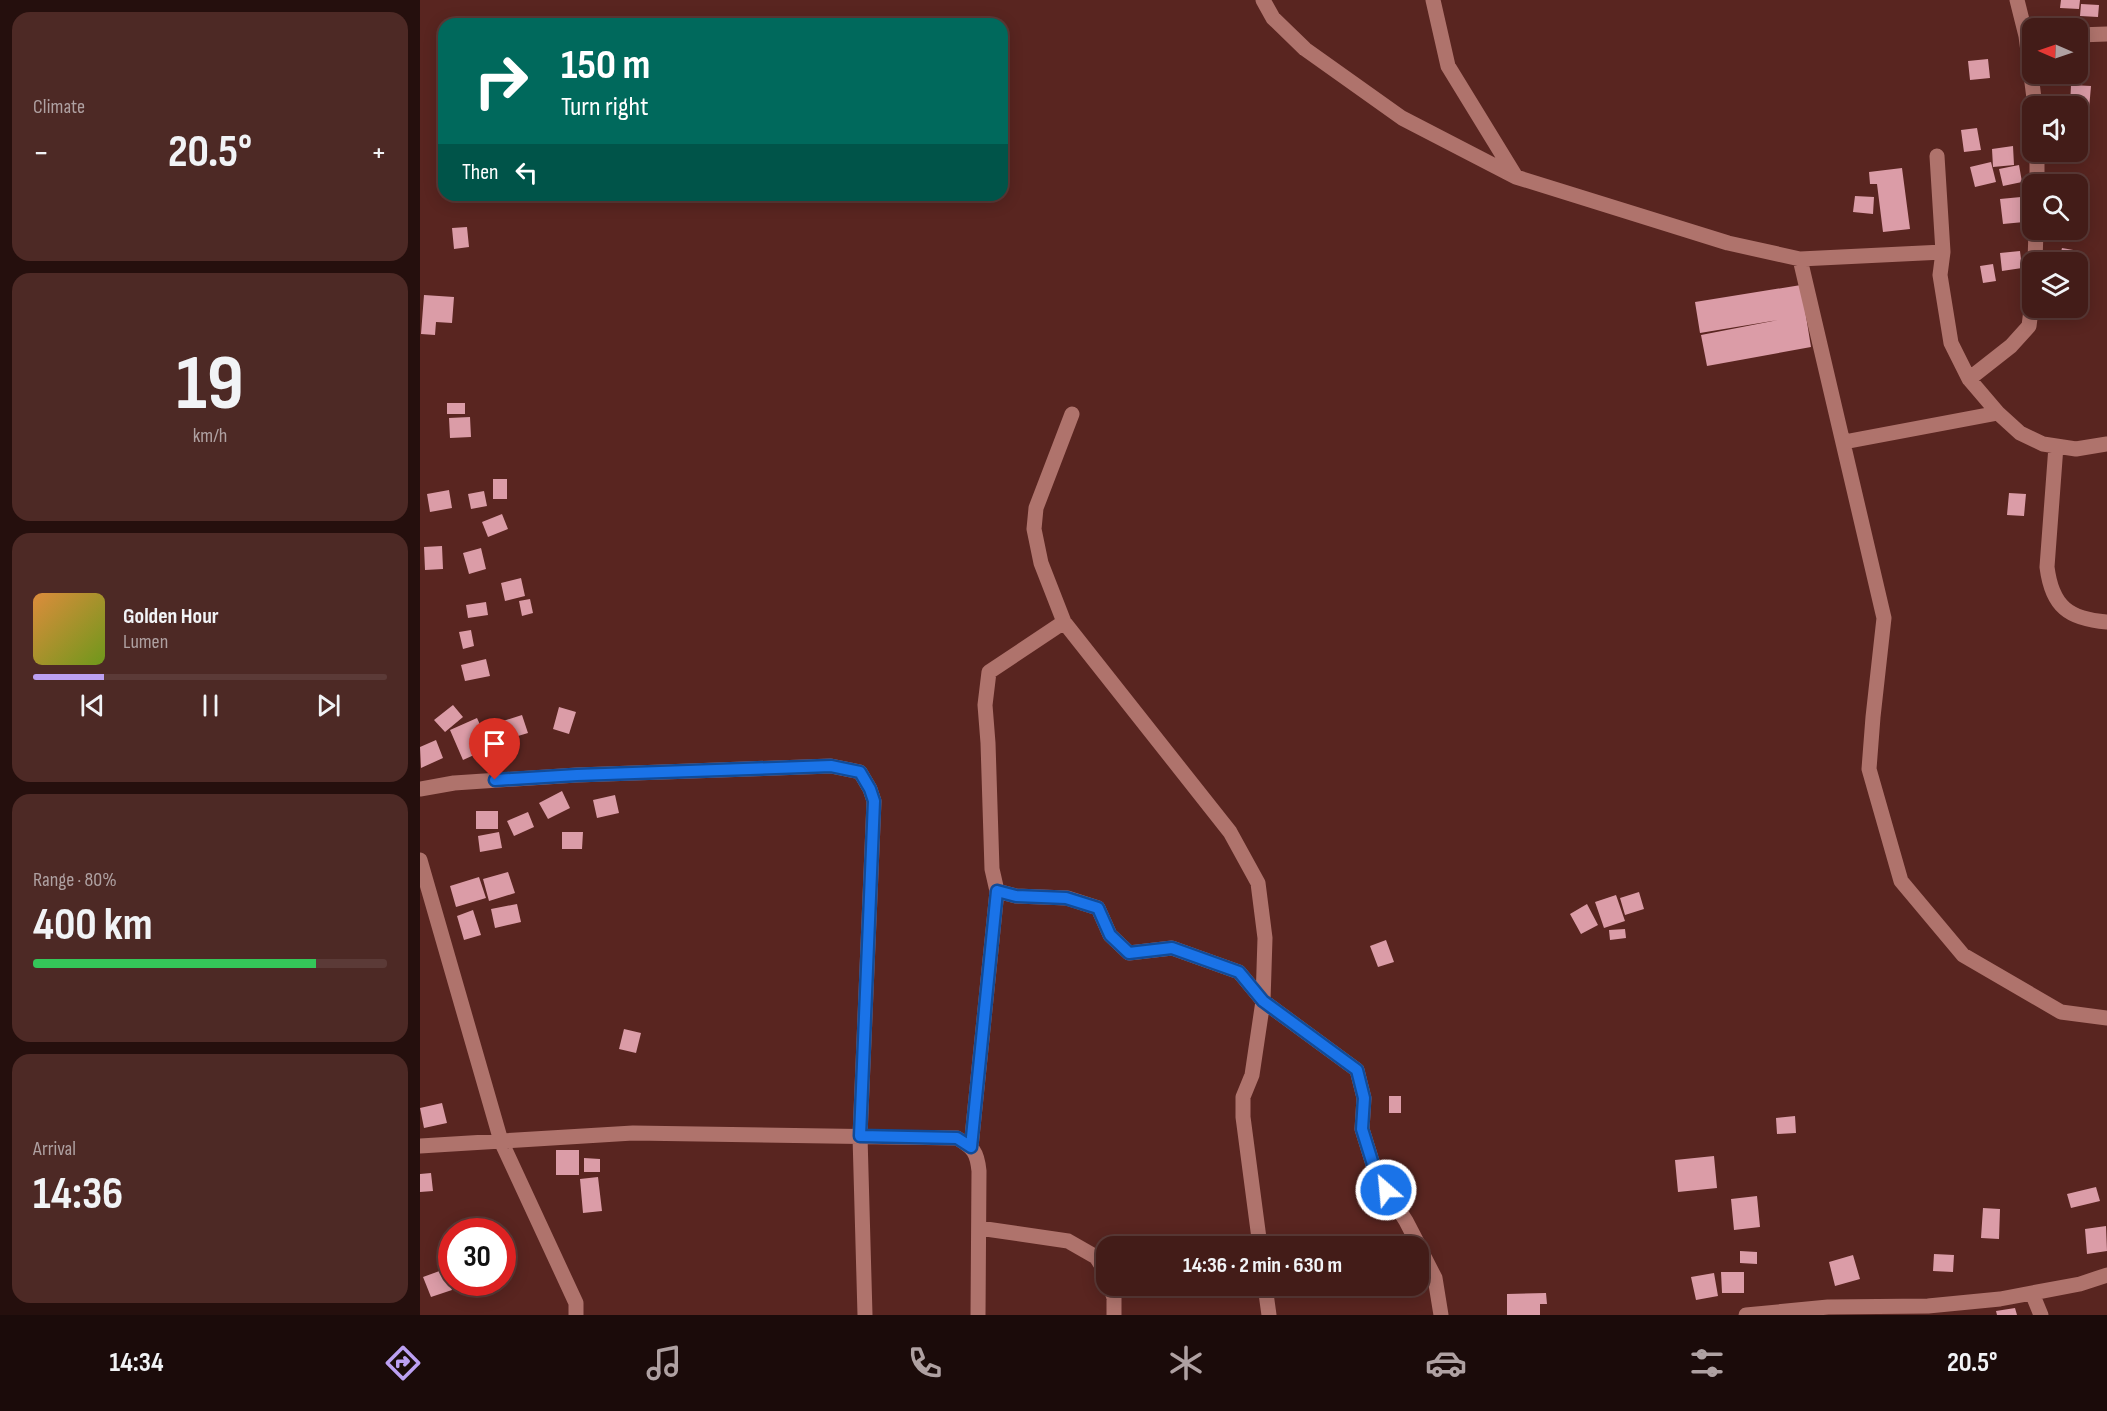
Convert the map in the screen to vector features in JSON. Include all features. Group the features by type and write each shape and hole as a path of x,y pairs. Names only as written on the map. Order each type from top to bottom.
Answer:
{"street":[{"path":"1263,0 1273,18 1305,49 1402,118 1516,177 1728,243 1800,259 1943,252"},
{"path":"1433,0 1448,66 1516,177"},
{"path":"2018,0 2024,18"},
{"path":"2088,35 2107,34"},
{"path":"1937,156 1943,252 1940,275 1951,343 1969,380 1998,413 2020,433 2043,444 2076,449 2107,444"},
{"path":"1800,259 1884,618 1869,770 1901,880 1963,955 2061,1012 2107,1018"},
{"path":"1969,380 2011,346 2029,326 2030,318"},
{"path":"1844,442 1998,413"},
{"path":"1072,414 1036,508 1034,529 1041,563 1064,622 1230,832 1258,883 1265,938 1263,1001 1252,1075 1243,1097 1243,1117 1259,1236"},
{"path":"2056,446 2047,567 2049,581 2066,611 2087,621 2107,622"},
{"path":"971,1147 997,891 992,869 985,705 988,672 1064,622"},
{"path":"420,789 454,783 577,775 831,766 860,772 874,801 860,1136 865,1315"},
{"path":"420,860 501,1141 576,1304 576,1315"},
{"path":"997,891 1016,896 1066,898 1098,908 1110,935 1129,953 1172,948 1239,972 1263,1001 1357,1070 1364,1098 1362,1129 1376,1174 1414,1236"},
{"path":"420,1146 633,1133 957,1138 971,1147 978,1157 978,1315"},
{"path":"979,1228 1068,1241 1096,1257"},
{"path":"1429,1266 1435,1278 1441,1315"},
{"path":"1746,1315 1828,1307 1909,1311 2000,1299 2080,1284 2107,1275"},
{"path":"2032,1293 2041,1315"},
{"path":"1113,1296 1114,1315"},
{"path":"1266,1296 1269,1315"}],"building":[{"path":"2061,0 2080,0 2079,9 2060,8"},
{"path":"2081,4 2099,5 2098,17 2080,16"},
{"path":"1988,59 1990,78 1970,80 1968,61"},
{"path":"2071,85 2091,86 2089,109 2088,96 2070,96"},
{"path":"1977,128 1981,150 1964,152 1961,130"},
{"path":"2013,146 2014,165 1993,167 1992,149"},
{"path":"1991,162 1996,182 1975,187 1970,167"},
{"path":"2019,165 2022,182 2003,186 1999,169"},
{"path":"1902,168 1910,229 1883,232 1877,184 1870,184 1869,172"},
{"path":"1855,196 1874,197 1873,214 1853,212"},
{"path":"2021,197 2022,222 2003,224 2000,199"},
{"path":"467,227 469,247 454,249 452,228"},
{"path":"2062,248 2079,251 2079,252 2061,252"},
{"path":"2020,251 2022,268 2002,271 2000,253"},
{"path":"1993,264 1996,281 1983,283 1980,266"},
{"path":"1801,285 1811,347 1707,366 1701,335 1778,320 1700,333 1695,302"},
{"path":"424,295 454,297 452,323 436,322 435,335 421,334"},
{"path":"447,403 465,403 465,414 447,414"},
{"path":"470,417 471,437 450,438 449,418"},
{"path":"493,479 507,479 507,499 493,499"},
{"path":"449,490 452,508 430,512 427,494"},
{"path":"484,491 487,506 471,509 468,494"},
{"path":"2009,493 2026,494 2024,516 2007,515"},
{"path":"502,514 508,529 488,537 482,522"},
{"path":"442,546 443,569 425,570 424,547"},
{"path":"481,548 486,569 469,574 463,553"},
{"path":"521,578 525,596 505,601 501,583"},
{"path":"530,599 533,613 522,616 519,601"},
{"path":"486,602 488,615 468,618 466,605"},
{"path":"471,630 474,646 463,649 459,632"},
{"path":"486,659 490,676 465,681 461,665"},
{"path":"453,705 463,717 445,732 434,720"},
{"path":"559,707 576,712 569,734 553,729"},
{"path":"522,715 528,733 505,740 500,722"},
{"path":"477,718 487,740 471,747 474,755 463,760 450,730"},
{"path":"436,740 443,758 421,768 420,747"},
{"path":"562,791 570,808 548,819 539,803"},
{"path":"615,795 619,813 597,818 593,800"},
{"path":"476,811 498,811 498,829 476,829"},
{"path":"528,812 534,827 514,836 507,821"},
{"path":"499,832 502,848 480,852 478,836"},
{"path":"562,832 583,832 582,849 562,849"},
{"path":"508,872 515,893 489,901 483,879"},
{"path":"479,877 486,898 456,907 450,886"},
{"path":"1639,892 1644,909 1625,915 1620,898"},
{"path":"1616,895 1625,921 1604,928 1595,902"},
{"path":"517,904 521,922 495,928 491,909"},
{"path":"1587,904 1598,925 1581,934 1570,914"},
{"path":"473,910 481,935 464,940 457,916"},
{"path":"1625,929 1626,938 1610,940 1609,930"},
{"path":"1386,940 1394,962 1378,967 1370,946"},
{"path":"624,1029 641,1033 636,1053 619,1049"},
{"path":"1389,1096 1401,1096 1401,1113 1389,1113"},
{"path":"442,1103 447,1123 424,1128 420,1108"},
{"path":"1795,1116 1796,1133 1777,1134 1776,1118"},
{"path":"556,1150 579,1150 579,1175 556,1175"},
{"path":"1714,1156 1717,1188 1678,1192 1675,1160"},
{"path":"584,1158 600,1159 600,1172 584,1172"},
{"path":"431,1173 433,1191 420,1192 420,1174"},
{"path":"598,1177 602,1211 583,1213 580,1179"},
{"path":"2096,1187 2100,1201 2071,1208 2067,1194"},
{"path":"1757,1196 1760,1227 1734,1230 1731,1199"},
{"path":"1983,1208 2000,1209 1999,1239 1981,1238"},
{"path":"2106,1226 2107,1251 2087,1254 2085,1229"},
{"path":"1740,1251 1757,1252 1757,1264 1740,1263"},
{"path":"1934,1254 1954,1255 1953,1272 1933,1271"},
{"path":"1853,1255 1860,1279 1835,1286 1829,1262"},
{"path":"438,1272 438,1295 431,1297 423,1277"},
{"path":"1721,1272 1744,1272 1744,1293 1722,1293"},
{"path":"1714,1273 1718,1296 1696,1300 1691,1277"},
{"path":"1546,1293 1547,1304 1540,1304 1540,1315 1507,1315 1507,1294"},
{"path":"2015,1308 2017,1315 1997,1315 1996,1311"}],"route":[{"path":"495,780 831,766 860,772 874,801 860,1136 957,1138 971,1147 997,891 1016,896 1066,898 1098,908 1110,935 1129,953 1172,948 1239,972 1263,1001 1357,1070 1364,1098 1362,1129 1376,1174 1386,1190"}]}
